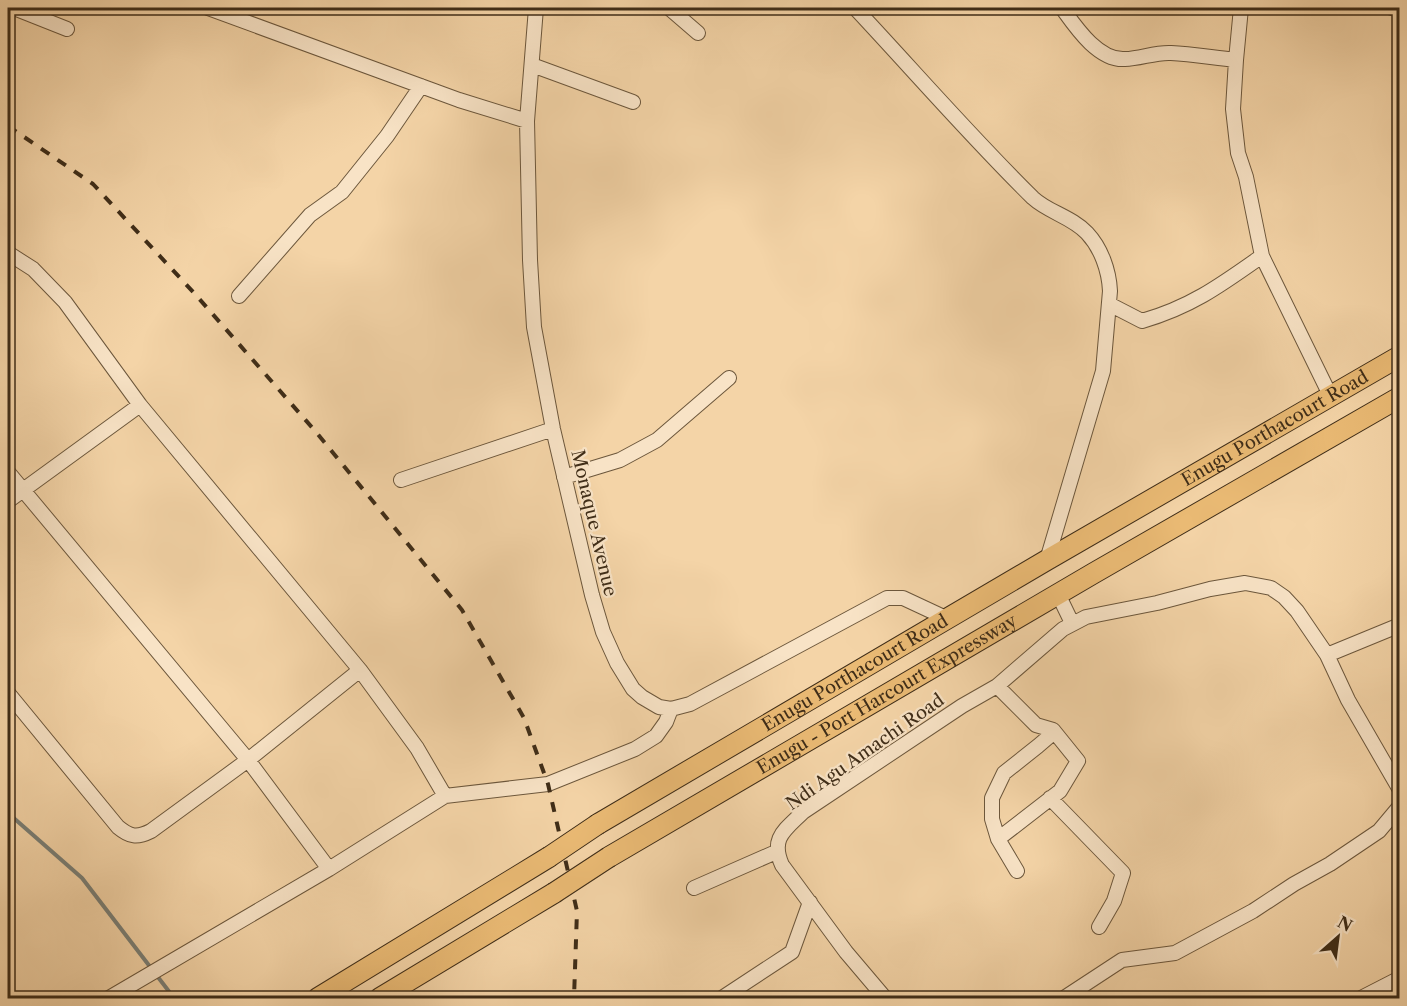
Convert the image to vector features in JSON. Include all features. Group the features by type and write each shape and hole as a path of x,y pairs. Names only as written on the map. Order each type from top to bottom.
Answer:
{"highway":[{"name":"Enugu Porthacourt Road","path":"318,999 549,857 598,824 1400,356"},
{"name":"Enugu - Port Harcourt Expressway","path":"380,999 609,857 1400,397"}],"street":[{"path":"14,8 68,29"},
{"path":"207,8 527,122"},
{"name":"Monaque Avenue","path":"537,8 527,122 530,260 534,327 553,429 592,595 603,632 616,663 642,697 659,707 671,709"},
{"path":"669,8 698,33"},
{"path":"855,8 994,160 1036,201 1086,232 1104,261 1109,278 1109,304 1103,371 1047,560"},
{"path":"1062,8 1086,41 1115,58 1128,59 1170,52 1236,60"},
{"path":"1241,8 1233,109 1238,153 1246,177 1263,256 1330,395"},
{"path":"1392,8 1400,9"},
{"path":"532,66 633,102"},
{"path":"239,296 310,214 342,192 387,136 421,86"},
{"path":"8,253 33,269 65,302 140,405 360,670 417,748 445,796"},
{"path":"1109,304 1142,321 1162,315 1184,307 1263,256"},
{"path":"564,477 620,460 657,440 729,378"},
{"path":"8,501 140,405"},
{"path":"401,480 553,429"},
{"path":"8,472 248,760 329,869"},
{"path":"1058,594 1072,623 1086,617 1157,603 1210,589 1245,583 1271,588 1284,597 1296,611 1327,655 1348,700 1400,790"},
{"path":"112,997 329,869 445,796 548,784 635,749 656,736 666,722 671,709 690,704 887,598 903,597 948,619"},
{"name":"Ndi Agu Amachi Road","path":"776,852 784,832 803,812 957,709 997,686 1072,623"},
{"path":"1327,655 1400,625"},
{"path":"8,693 118,827 128,835 139,837 152,831 248,760 360,670"},
{"path":"997,686 1036,725 1053,730 1078,761 1060,790 998,839"},
{"path":"1017,871 998,839 992,819 991,803 1002,776 1052,734 1053,730"},
{"path":"1050,798 1123,873 1114,901 1099,927"},
{"path":"1064,999 1122,960 1175,953 1253,911 1379,831 1400,806"},
{"path":"694,888 776,852 782,865 846,952 885,999"},
{"path":"722,999 792,952 810,902"},
{"path":"1361,999 1400,978"}],"waterway":[{"path":"8,813 82,878 174,998"}],"railway":[{"path":"8,126 93,184 195,294 316,432 462,610 524,718 548,784 577,911 574,998"}]}
